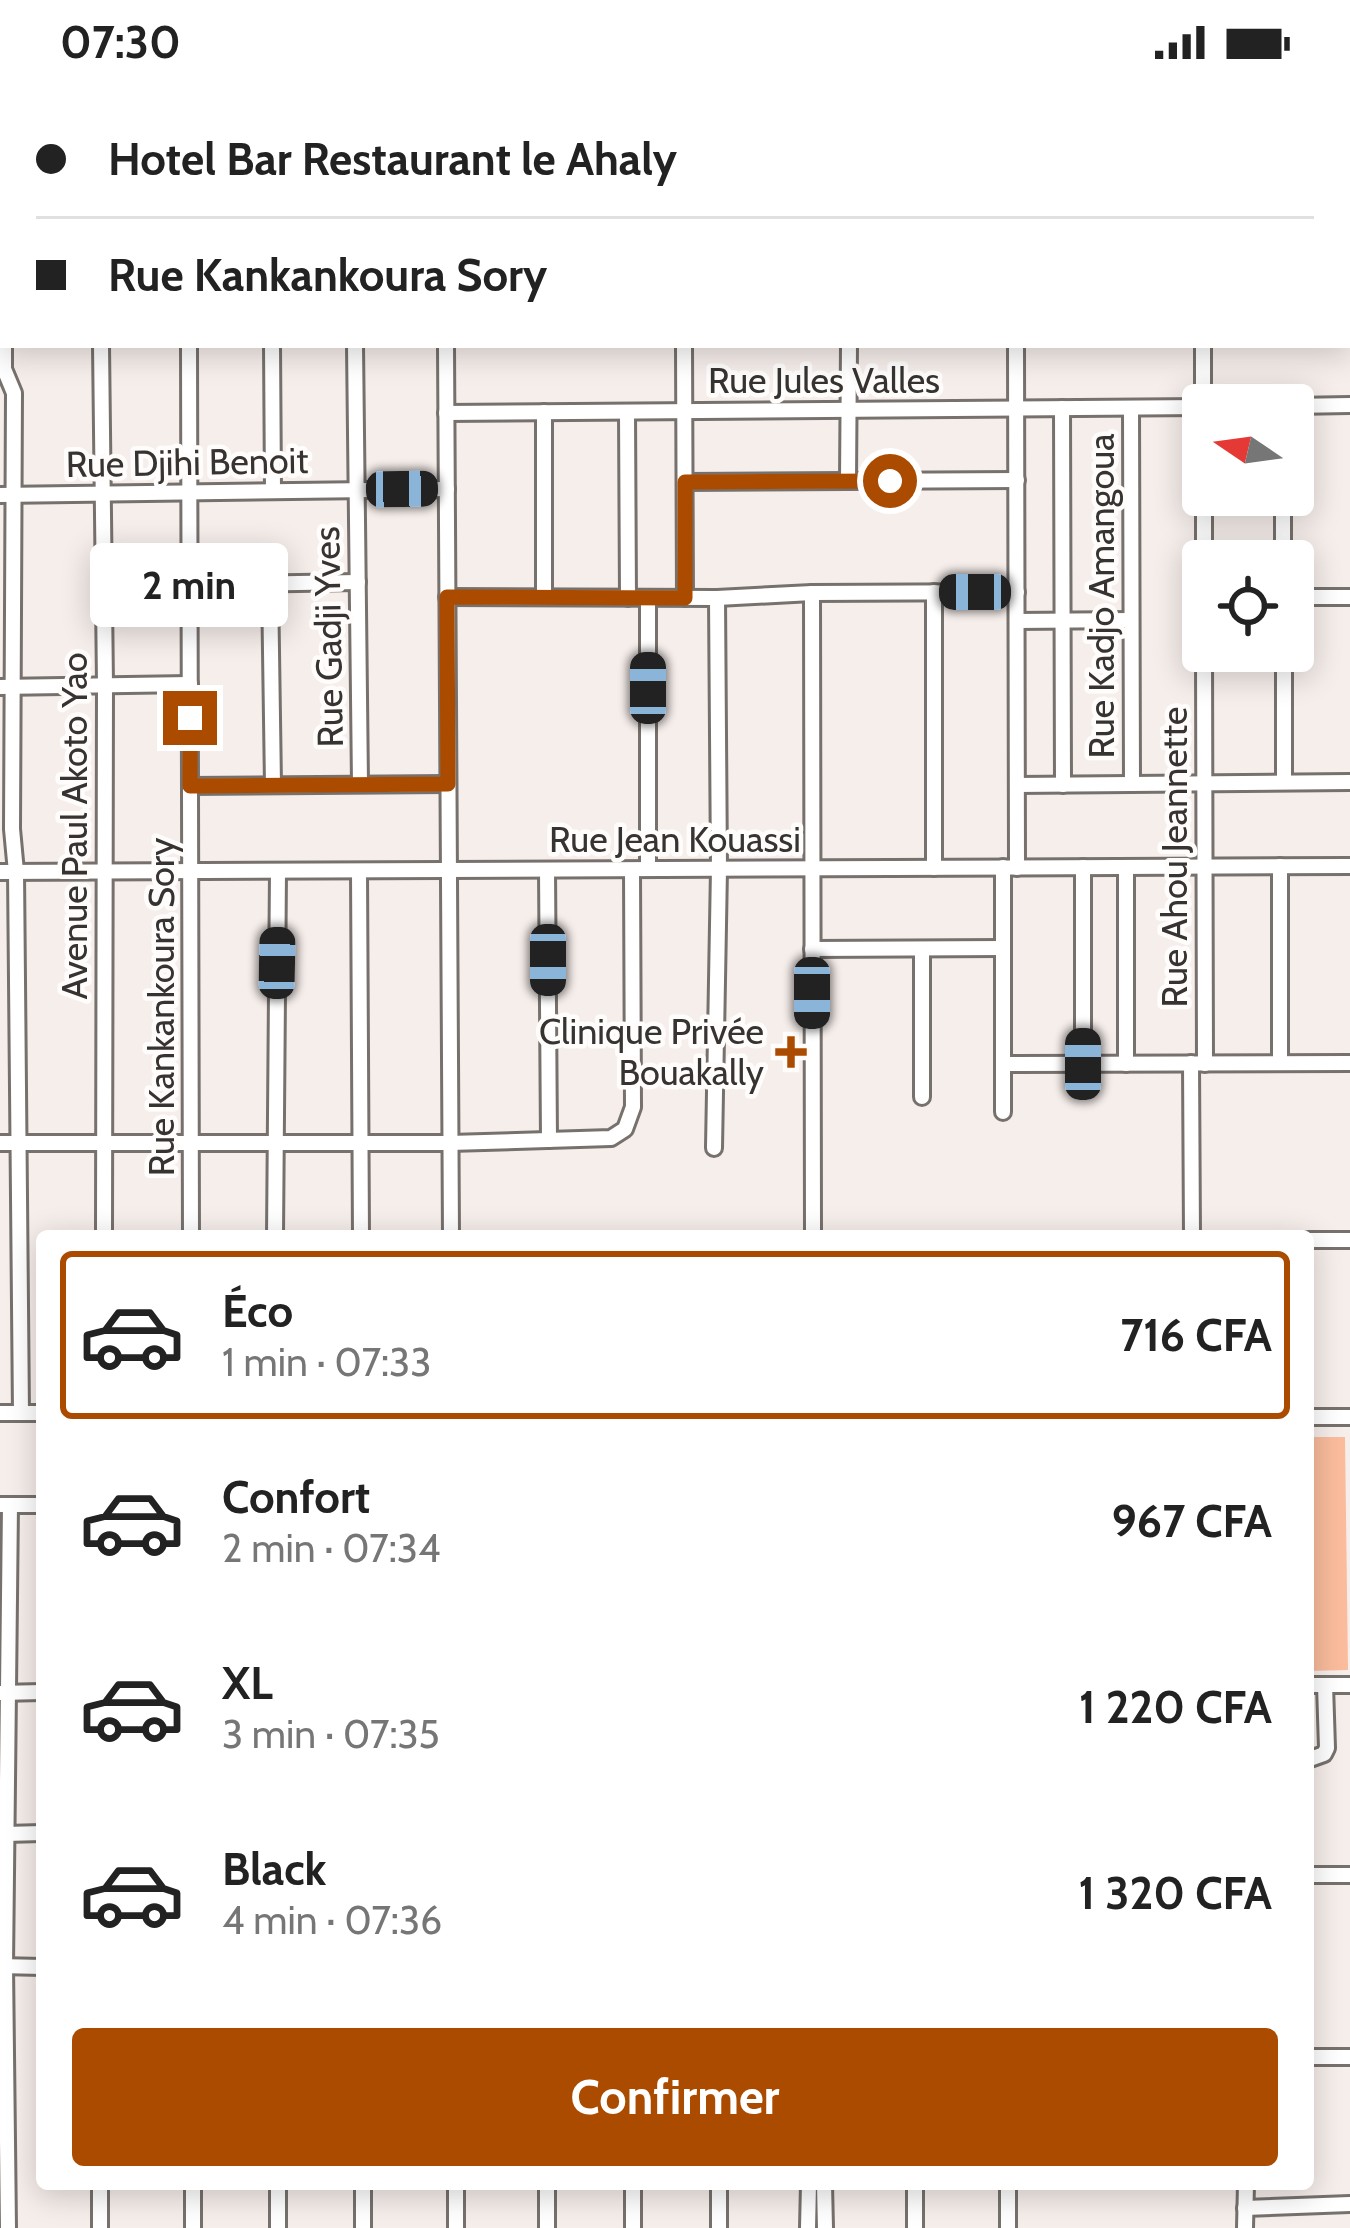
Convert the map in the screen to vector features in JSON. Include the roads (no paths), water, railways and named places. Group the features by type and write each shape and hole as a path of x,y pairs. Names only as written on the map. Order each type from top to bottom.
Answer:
{"street":[{"path":"4,348 4,369 14,393 6,495 5,687 21,1413"},
{"name":"Avenue Paul Akoto Yao","path":"100,348 104,1230"},
{"name":"Rue Kankankoura Sory","path":"189,348 191,1230"},
{"path":"272,348 273,491"},
{"name":"Rue Gadji Yves","path":"355,348 360,784"},
{"path":"446,348 451,1230"},
{"path":"684,348 685,598"},
{"path":"848,481 850,348"},
{"path":"1003,1112 1003,948 1017,785 1016,348"},
{"path":"1203,348 1203,384"},
{"path":"1314,406 1350,405"},
{"name":"Rue Jules Valles","path":"446,413 1182,407"},
{"path":"1062,408 1063,785"},
{"name":"Rue Kadjo Amangoua","path":"1131,408 1132,784"},
{"path":"544,412 544,597"},
{"path":"627,412 628,598"},
{"path":"685,482 1016,481"},
{"name":"Rue Djihi Benoit","path":"6,495 447,488"},
{"path":"190,585 358,583"},
{"path":"270,584 273,785"},
{"path":"934,592 934,868"},
{"path":"447,597 1017,592"},
{"path":"812,593 813,1230"},
{"path":"1314,597 1350,597"},
{"path":"0,1143 450,1143 611,1138 625,1129 633,1107 648,598"},
{"path":"714,1148 717,598"},
{"path":"1017,621 1131,620"},
{"name":"Rue Ahou Jeannette","path":"1192,1230 1204,867 1204,672"},
{"path":"1284,672 1284,782"},
{"path":"5,687 190,684"},
{"path":"1017,785 1350,782"},
{"path":"190,786 448,784"},
{"path":"1280,866 1280,1063"},
{"name":"Rue Jean Kouassi","path":"8,872 1350,866"},
{"path":"1083,867 1083,1064"},
{"path":"1126,867 1126,1064"},
{"path":"547,870 549,1140"},
{"path":"275,1230 278,872"},
{"path":"359,872 361,1230"},
{"path":"812,949 1003,948"},
{"path":"922,949 922,1096"},
{"path":"1003,1064 1350,1063"},
{"path":"1314,1240 1350,1240"},
{"path":"0,1412 36,1413"},
{"path":"1314,1417 1350,1417"},
{"path":"8,2228 3,1966 5,1505 36,1505"},
{"path":"1314,1685 1350,1685"},
{"path":"1314,1758 1327,1748 1325,1685"},
{"path":"3,1693 36,1692"},
{"path":"6,1834 36,1833"},
{"path":"1314,1875 1350,1875"},
{"path":"3,1966 36,1967"},
{"path":"1314,2057 1350,2057"},
{"path":"100,2190 100,2228"},
{"path":"193,2190 194,2228"},
{"path":"278,2190 278,2228"},
{"path":"363,2190 363,2228"},
{"path":"456,2190 456,2228"},
{"path":"547,2190 547,2228"},
{"path":"633,2190 633,2228"},
{"path":"719,2190 719,2228"},
{"path":"808,2228 809,2190"},
{"path":"824,2190 825,2228"},
{"path":"915,2190 915,2228"},
{"path":"1008,2190 1008,2228"},
{"path":"1245,2228 1246,2190"},
{"path":"1245,2207 1350,2204"}],"place":[{"name":"Clinique Privée Bouakally","path":"791,1052"}]}
